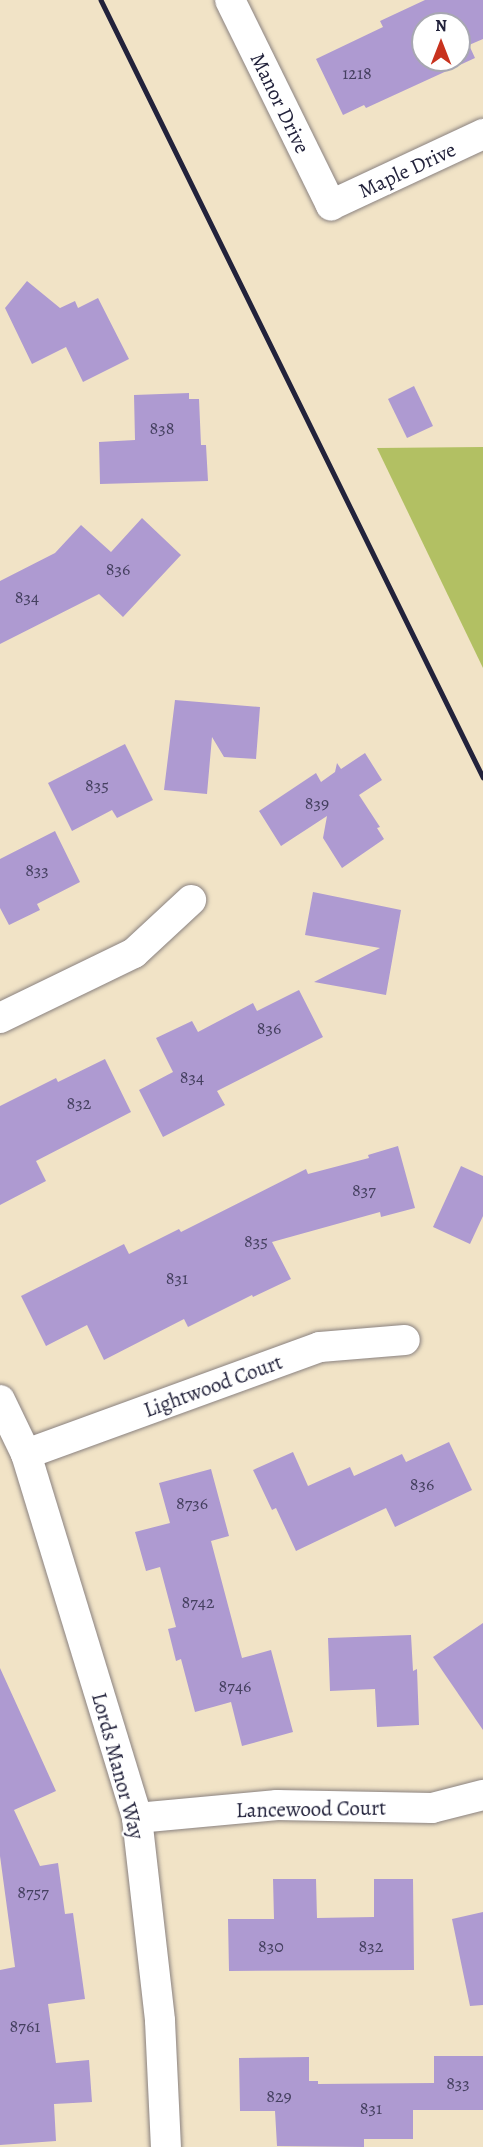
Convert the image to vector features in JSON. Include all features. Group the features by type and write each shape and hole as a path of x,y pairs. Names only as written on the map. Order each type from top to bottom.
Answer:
{"street":[{"name":"Manor Drive","path":"230,0 331,205"},
{"name":"Maple Drive","path":"331,205 483,134"},
{"path":"0,1018 134,953 191,900"},
{"name":"Lightwood Court","path":"26,1454 320,1347 405,1340"},
{"name":"Lords Manor Way","path":"0,1400 26,1454 137,1818 160,2021 166,2147"},
{"name":"Lancewood Court","path":"137,1818 277,1805 432,1809 483,1795"}],"green space":[{"path":"483,447 483,668 377,448"}],"building":[{"path":"425,0 483,0 483,39 471,44 471,12 411,12 411,72 444,72 366,108 364,105 343,115 316,59 383,27 380,21"},
{"path":"27,281 60,308 75,301 78,308 98,298 129,359 83,382 66,347 32,364 5,308"},
{"path":"414,386 433,426 407,438 388,399"},
{"path":"189,393 189,399 199,399 201,445 206,445 208,481 100,484 99,442 135,440 134,395"},
{"path":"142,518 181,555 123,617 99,594 0,644 0,581 55,553 81,525 111,552"},
{"path":"175,700 260,707 256,759 224,757 212,737 207,794 164,790"},
{"path":"125,744 153,800 117,818 112,810 72,831 48,783"},
{"path":"365,753 382,780 359,795 380,827 377,828 384,839 342,868 323,838 327,816 281,846 259,811 316,773 321,782 335,772 337,763 341,769"},
{"path":"55,831 80,882 37,904 40,910 9,925 0,908 0,859"},
{"path":"313,892 401,910 386,995 314,982 380,948 305,935"},
{"path":"299,990 323,1037 217,1091 225,1105 163,1137 139,1090 173,1072 156,1038 192,1021 198,1032 253,1003 257,1011"},
{"path":"105,1059 131,1112 36,1161 46,1181 0,1205 0,1106 56,1078 58,1082"},
{"path":"398,1146 415,1208 381,1217 380,1212 272,1242 291,1279 253,1297 252,1295 188,1327 184,1319 104,1360 87,1325 46,1346 21,1296 124,1244 129,1254 179,1229 181,1232 306,1169 308,1174 369,1158 368,1155"},
{"path":"461,1166 483,1176 483,1216 470,1244 433,1227"},
{"path":"449,1442 472,1490 395,1527 386,1508 296,1551 276,1508 272,1510 253,1470 293,1452 308,1486 350,1467 354,1476 402,1454 406,1462"},
{"path":"211,1469 229,1536 211,1541 242,1658 271,1650 293,1732 242,1746 231,1702 195,1712 181,1659 176,1661 168,1629 176,1627 160,1567 146,1571 135,1532 170,1523 159,1483"},
{"path":"483,1623 483,1730 433,1657"},
{"path":"411,1635 413,1671 417,1669 419,1725 377,1727 375,1689 330,1691 328,1638"},
{"path":"0,1668 56,1791 14,1810 40,1866 58,1863 65,1914 73,1913 85,1999 48,2004 56,2063 89,2060 92,2102 54,2104 56,2141 0,2145 0,1970 15,1967 0,1856"},
{"path":"273,1879 316,1879 317,1918 374,1917 374,1879 413,1879 414,1970 229,1971 228,1919 274,1919"},
{"path":"483,1912 483,2005 470,2006 452,1919"},
{"path":"434,2056 483,2056 483,2110 413,2110 413,2139 364,2139 364,2147 277,2146 275,2111 240,2111 239,2058 309,2057 309,2081 318,2081 318,2084 434,2083"}],"railway":[{"path":"101,0 483,777"}]}
